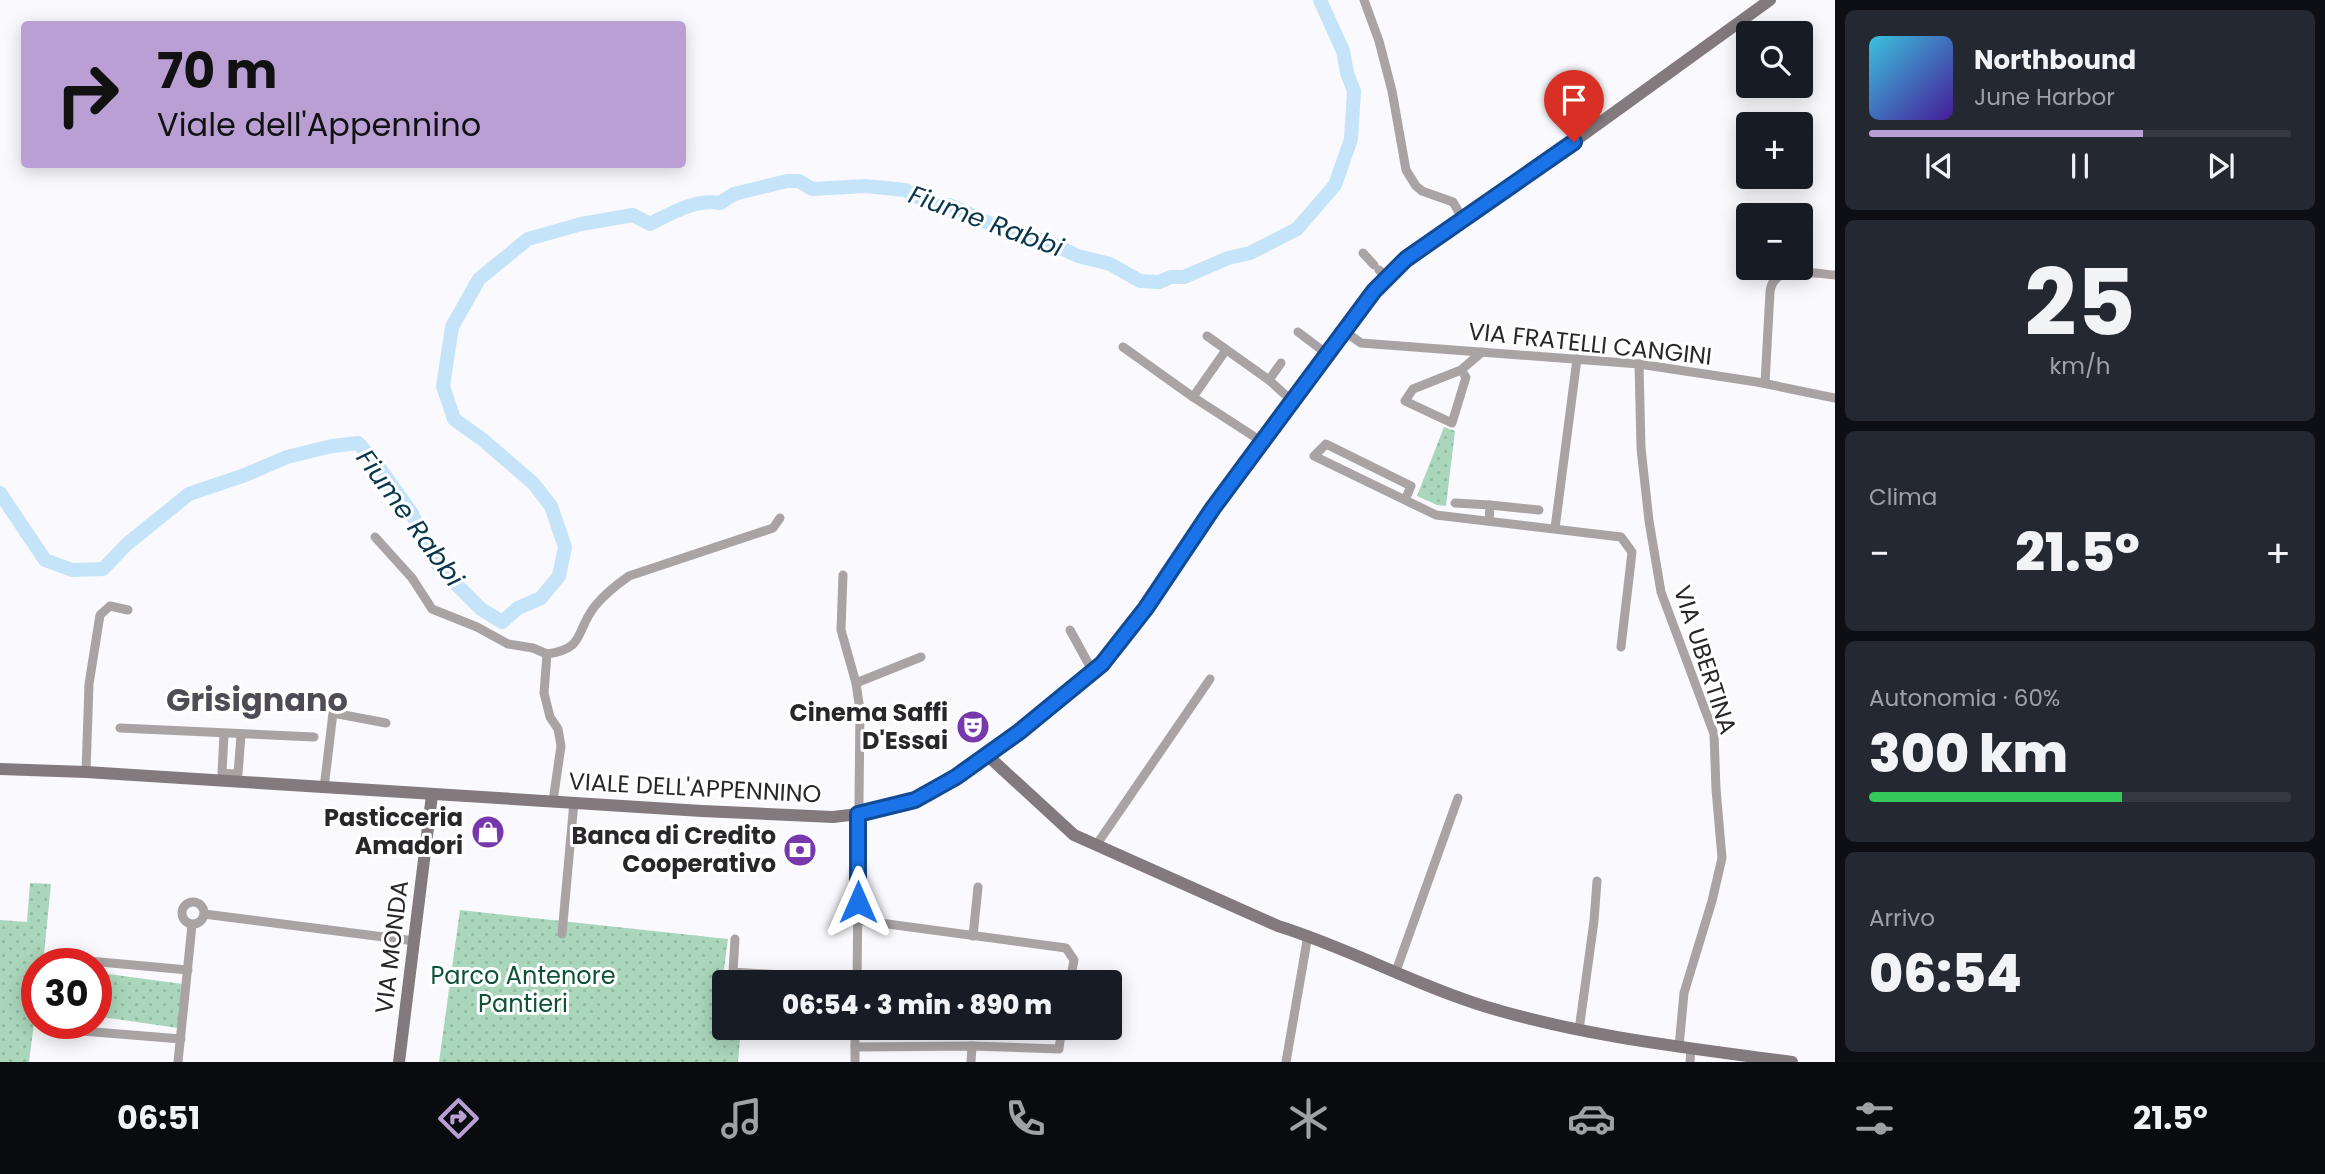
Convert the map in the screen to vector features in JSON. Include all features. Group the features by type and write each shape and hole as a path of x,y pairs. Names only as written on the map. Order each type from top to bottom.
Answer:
{"main road":[{"name":"VIALE DELL'APPENNINO","path":"0,769 231,778 324,788 833,817 858,814 915,800 988,756 1102,664 1146,608 1261,441 1374,291 1380,271 1406,259 1464,221 1770,0"},
{"path":"988,756 1074,835 1278,926 1308,935 1483,1006 1531,1020 1687,1053 1792,1062"},
{"name":"VIA MONDA","path":"399,1062 432,794"}],"street":[{"path":"1364,0 1379,41 1392,91 1402,158 1409,178 1422,191 1448,199 1464,221"},
{"path":"1363,253 1380,271"},
{"path":"1765,383 1770,292 1774,280 1778,275 1790,272 1835,275"},
{"name":"VIA FRATELLI CANGINI","path":"1344,331 1361,343 1639,364 1765,383 1835,398"},
{"path":"1298,332 1327,354"},
{"path":"1207,336 1269,380 1292,401"},
{"path":"1123,347 1261,441"},
{"path":"1193,397 1226,349"},
{"path":"1461,370 1466,377 1452,423 1405,401 1413,389 1461,370 1482,352"},
{"path":"1555,528 1577,359"},
{"path":"1269,380 1282,363"},
{"name":"VIA UBERTINA","path":"1639,364 1641,448 1661,592 1714,734 1722,858 1684,993 1687,1053"},
{"path":"1405,500 1411,486 1326,444 1314,456 1436,515 1621,537 1632,551 1621,647"},
{"path":"1455,503 1539,510"},
{"path":"1489,521 1490,505"},
{"path":"375,537 412,578 432,610 477,627 508,644 547,653 565,652 576,641 593,609 610,589 629,576 773,528 780,518"},
{"path":"843,575 841,630 856,682 860,710 857,970"},
{"path":"86,772 89,684 100,615 110,606 128,610"},
{"path":"1070,631 1093,672"},
{"path":"547,653 544,693 550,717 558,729 561,746 553,801"},
{"path":"856,682 921,657"},
{"path":"1097,844 1210,679"},
{"path":"324,788 334,713 386,723"},
{"path":"120,728 314,737"},
{"path":"224,734 222,773 231,778 238,774 241,735"},
{"path":"1396,971 1458,798"},
{"path":"562,934 573,802"},
{"path":"1579,1030 1597,881"},
{"path":"973,936 978,887"},
{"path":"192,902 200,904 204,914 202,921 192,925 181,916 185,905 192,902"},
{"path":"204,914 415,941"},
{"path":"858,919 1066,948 1074,960 1072,970"},
{"path":"178,1062 192,925"},
{"path":"1286,1062 1308,935"},
{"path":"733,970 735,939"},
{"path":"112,963 188,970"},
{"path":"112,1033 181,1039"},
{"path":"855,1040 855,1062"},
{"path":"855,1047 972,1046 1059,1049 1060,1040"},
{"path":"971,1062 972,1046"}],"green space":[{"path":"1444,427 1455,431 1446,506 1417,496"},
{"path":"30,883 51,884 45,948 21,948 21,1039 32,1039 29,1062 0,1062 0,920 27,922"},
{"name":"Parco Antenore Pantieri","path":"460,910 728,939 724,970 712,970 712,1040 740,1040 738,1062 439,1062"},
{"path":"112,975 183,984 178,1028 112,1018"}],"waterway":[{"name":"Fiume Rabbi","path":"0,493 45,560 72,570 103,569 127,544 189,494 287,457 358,443 411,512 439,567 481,609 502,622 518,608 541,598 559,576 565,547 551,506 533,483 454,419 443,386 452,327 479,279 528,239 581,224 633,215 650,224 693,205 720,203 734,194 787,181 799,181 812,189 865,186 905,190 935,206 949,205 1011,233 1046,241 1078,256 1110,264 1140,281 1159,282 1171,277 1184,277 1228,258 1250,253 1297,229 1335,185 1351,139 1354,91 1343,51 1320,0"}],"place":[{"name":"Cinema Saffi D'Essai","path":"973,727"},
{"name":"Pasticceria Amadori","path":"488,832"},
{"name":"Banca di Credito Cooperativo","path":"800,850"}],"district":[{"name":"Grisignano","path":"257,700"}],"route":[{"path":"858,902 858,814 915,800 956,777 988,756 1102,664 1146,608 1261,441 1374,291 1406,259 1574,142"}]}
